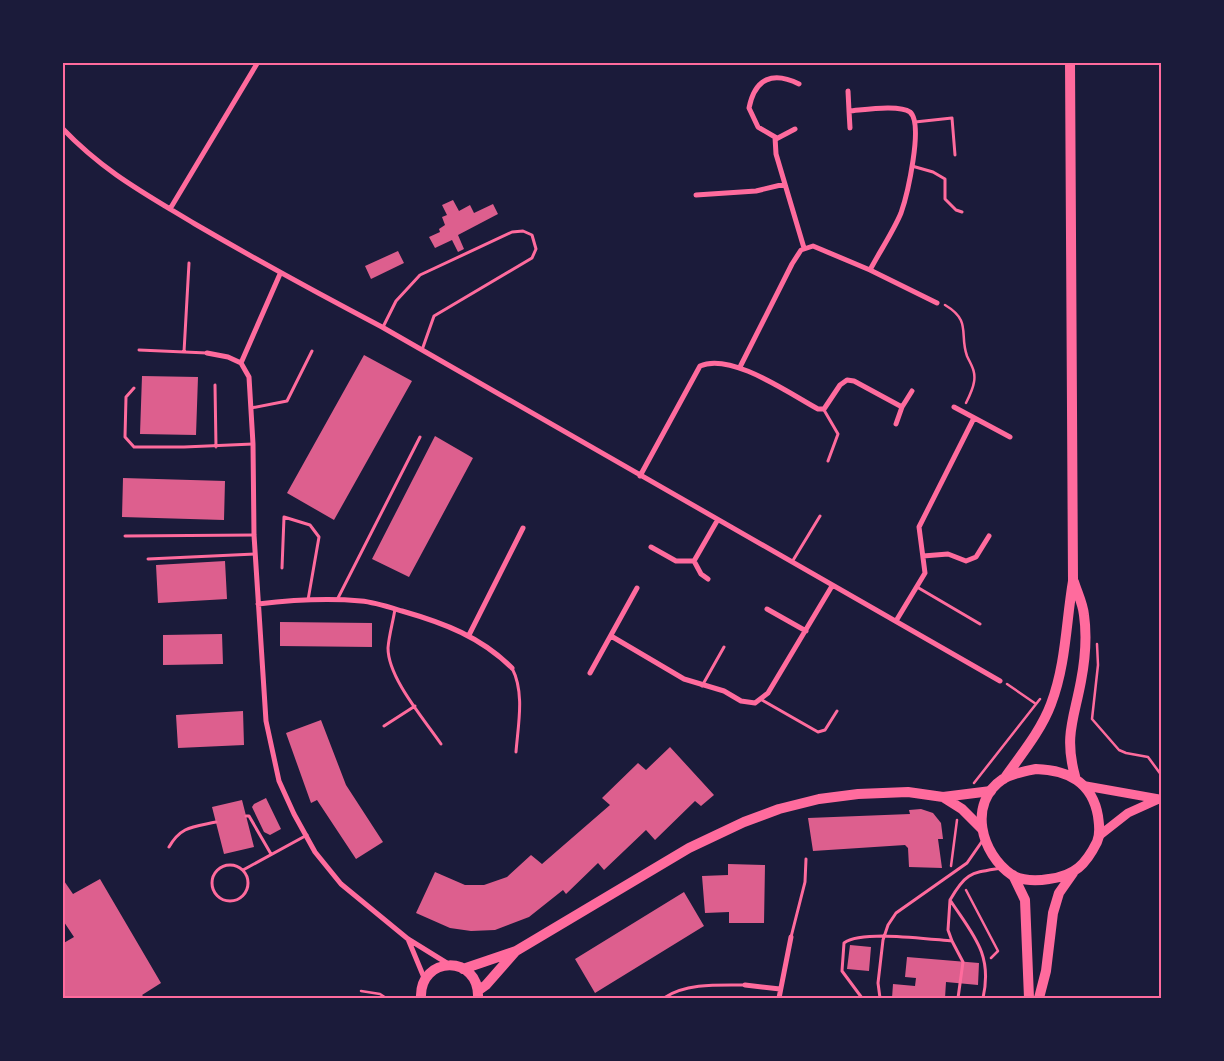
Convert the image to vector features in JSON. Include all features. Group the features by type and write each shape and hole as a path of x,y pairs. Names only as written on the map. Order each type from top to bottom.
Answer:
{"main road":[{"path":"983,834 983,807 991,791 1004,779 1050,707 1064,659 1067,617 1073,581 1070,62"},
{"path":"1073,581 1084,614 1085,644 1081,681 1072,715 1069,740 1075,776"},
{"path":"1004,779 1036,769 1053,769 1075,776 1086,786 1095,802 1100,835"},
{"path":"1086,786 1160,798"},
{"path":"463,968 516,952 688,848 744,822 779,809 819,799 858,794 908,792 943,797 991,791"},
{"path":"943,797 962,809 983,834 991,854 1013,875 1025,900 1029,998"},
{"path":"1039,998 1046,971 1053,913 1059,893 1074,872 1086,862 1100,835 1128,813 1160,798"},
{"path":"1013,875 1040,880 1074,872"},
{"path":"478,994 516,952"},
{"path":"419,996 424,980 436,969 451,965 463,968 474,978 478,994"}],"street":[{"path":"170,209 258,62"},
{"path":"776,139 758,127 752,118 749,108 751,98 760,84 775,77 786,78 799,84"},
{"path":"848,91 850,128"},
{"path":"849,111 901,108 910,113 915,122 911,166 901,213 870,270"},
{"path":"62,128 87,154 117,177 280,274 382,327 717,521 1000,681"},
{"path":"776,139 795,129"},
{"path":"776,139 776,154 804,248"},
{"path":"696,195 756,191 785,184"},
{"path":"740,367 797,255 804,248 813,246 870,270 937,303"},
{"path":"241,363 280,274"},
{"path":"207,354 228,357 241,363 249,377 253,444 254,535 266,721 279,781 294,814 315,852 341,884 408,939 451,965"},
{"path":"640,476 700,366 708,363 740,367 821,409 840,385 847,380 854,381 902,407"},
{"path":"896,424 902,407 912,392"},
{"path":"954,407 1010,437"},
{"path":"896,621 925,573 919,527 974,418"},
{"path":"694,561 717,521"},
{"path":"469,635 523,528"},
{"path":"923,556 948,554 966,560 972,559 976,557 989,536"},
{"path":"651,548 676,561 694,561"},
{"path":"694,561 701,574 708,579"},
{"path":"611,636 675,675 702,686 724,691 748,703 762,700 832,586"},
{"path":"590,673 637,588"},
{"path":"258,604 337,600 362,601 395,609 431,619 469,635 497,653 512,668"},
{"path":"767,609 806,631"},
{"path":"778,998 791,936"},
{"path":"408,939 424,980"},
{"path":"745,985 780,989"}],"lane":[{"path":"915,122 952,118 955,155"},
{"path":"911,166 940,175 945,179 945,199 956,210 962,212"},
{"path":"382,327 396,301 420,275 512,232 523,231 532,235 536,249 532,258 434,316 422,350"},
{"path":"184,352 189,263"},
{"path":"139,350 207,354"},
{"path":"251,408 287,400 312,351"},
{"path":"215,385 216,446"},
{"path":"134,388 126,397 125,437 134,447 253,444"},
{"path":"821,409 838,434 828,461"},
{"path":"337,600 420,437"},
{"path":"792,562 820,516"},
{"path":"282,568 284,517 310,525 319,538 308,600"},
{"path":"125,536 254,535"},
{"path":"148,559 255,554"},
{"path":"918,587 980,624"},
{"path":"395,609 388,649 390,662 399,682 441,744"},
{"path":"702,686 724,647"},
{"path":"512,668 518,681 519,693 516,752"},
{"path":"762,700 818,732 824,730 837,711"},
{"path":"384,726 415,706"},
{"path":"246,816 249,816 271,854"},
{"path":"169,848 177,835 188,828 216,822"},
{"path":"880,998 878,983 884,936 896,913 967,863 983,834"},
{"path":"243,870 307,835"},
{"path":"791,936 805,882 806,859"},
{"path":"230,865 243,870 249,883 243,896 230,902 217,897 212,884 217,870 230,865"},
{"path":"958,998 963,962 948,930 950,900 962,881 973,872 1004,867"},
{"path":"950,900 981,946 984,954 986,962 984,998"},
{"path":"862,998 842,971 844,943 850,938 884,936 952,941"},
{"path":"664,998 682,990 714,984 745,985"}],"path":[{"path":"937,303 948,307 959,316 965,330 965,344 974,374 974,382 962,412"},
{"path":"1085,644 1098,644 1098,665 1092,719 1119,750 1148,757 1162,776"},
{"path":"978,777 1036,704 1015,688 1000,681"},
{"path":"361,991 380,994 386,998"}],"building":[{"path":"453,200 459,211 470,205 474,213 493,204 498,214 458,235 464,249 458,252 452,240 435,248 429,237 440,232 439,229 445,225 442,217 447,215 442,205"},
{"path":"398,251 404,263 371,279 365,266"},
{"path":"364,355 412,381 334,520 287,493"},
{"path":"142,376 198,377 196,435 140,434"},
{"path":"435,436 473,458 409,577 372,559"},
{"path":"123,478 225,481 224,520 122,517"},
{"path":"225,561 227,599 158,603 156,565"},
{"path":"280,622 372,623 372,647 280,646"},
{"path":"222,634 223,664 163,665 163,635"},
{"path":"243,711 244,745 178,748 176,715"},
{"path":"321,720 346,785 383,842 356,859 317,800 311,803 286,733"},
{"path":"670,747 714,795 701,806 695,801 655,840 646,830 604,870 598,863 566,894 563,890 529,917 495,930 471,931 450,928 416,913 435,872 465,885 484,885 507,877 531,855 542,864 610,805 602,798 638,763 646,770"},
{"path":"266,798 281,829 270,835 264,832 252,807"},
{"path":"242,800 254,847 224,854 212,807"},
{"path":"921,809 933,813 941,823 943,839 938,839 942,868 909,867 908,848 905,845 813,851 808,818 910,814 909,810"},
{"path":"728,864 765,865 764,923 729,923 729,912 705,913 702,876 728,875"},
{"path":"62,878 73,894 100,879 161,983 142,995 145,998 62,998 62,944 74,937 62,919"},
{"path":"684,892 704,926 595,993 575,959"},
{"path":"850,945 871,947 869,971 847,969"},
{"path":"907,957 979,963 978,985 946,982 945,998 892,998 893,984 915,986 916,978 905,977"}]}
